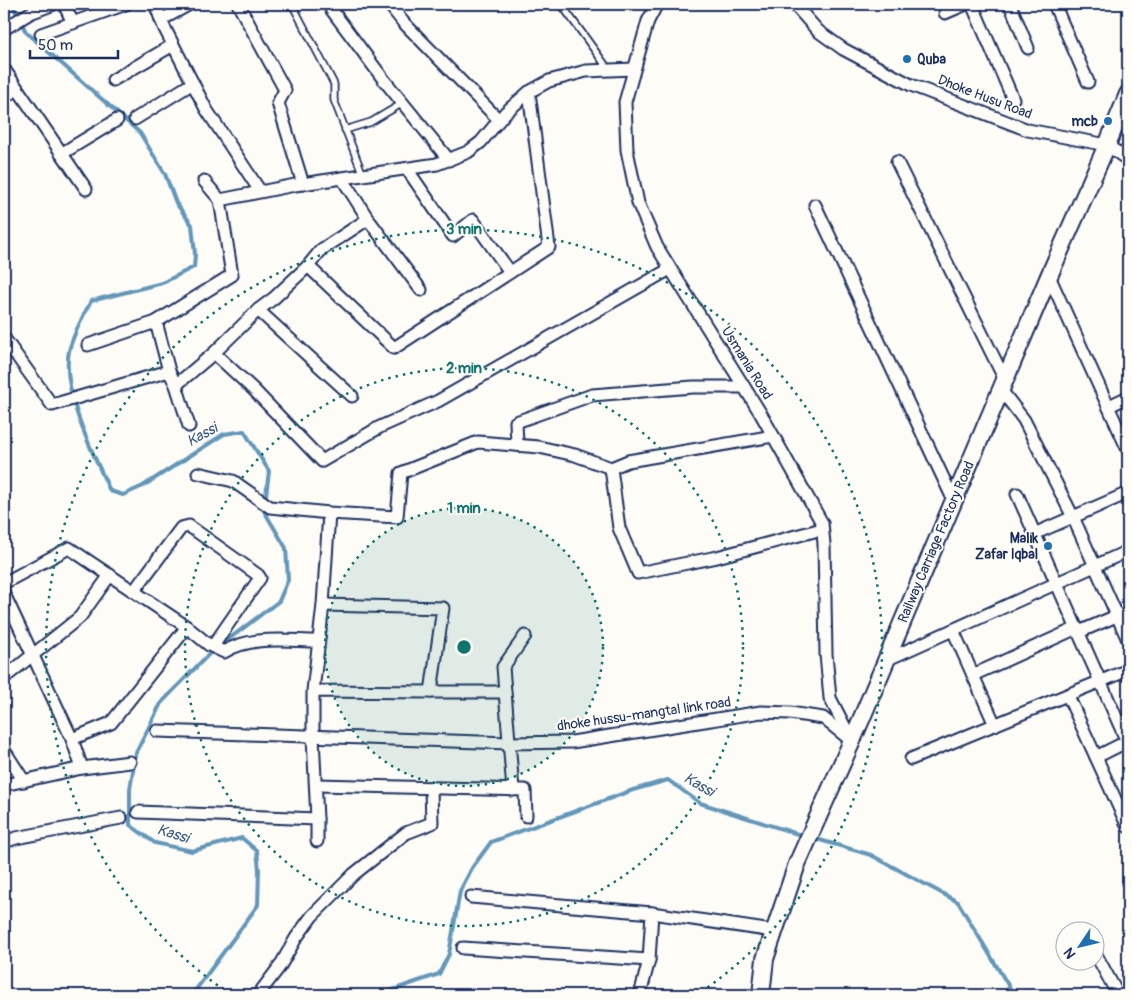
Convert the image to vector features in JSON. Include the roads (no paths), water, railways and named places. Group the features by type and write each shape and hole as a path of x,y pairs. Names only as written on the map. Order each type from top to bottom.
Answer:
{"main road":[{"name":"Railway Carriage Factory Road","path":"761,995 765,958 796,864 852,741 1128,94"}],"street":[{"path":"4,29 30,13 54,4"},
{"path":"64,4 73,23"},
{"path":"41,34 126,4"},
{"path":"155,4 161,20 206,109 260,191"},
{"path":"161,20 190,4"},
{"path":"238,4 285,90 278,104 304,184"},
{"path":"390,4 403,22 499,120"},
{"name":"Usmania Road","path":"657,4 648,21 624,102 628,150 638,203 657,247 744,387 822,523 826,654 830,698 852,741"},
{"name":"Dhoke Husu Road","path":"794,4 818,31 843,49 911,85 1028,130 1107,146 1128,160"},
{"path":"945,13 966,4"},
{"path":"972,4 1013,99"},
{"path":"1010,4 1028,48"},
{"path":"1054,4 1088,82"},
{"path":"331,9 403,104 449,160"},
{"path":"113,80 174,45"},
{"path":"4,69 86,189"},
{"path":"220,200 260,191 437,164 468,152 482,142 499,120 529,92 549,81 586,71 634,69"},
{"path":"135,119 193,83"},
{"path":"4,97 17,89"},
{"path":"308,266 394,348 549,247 529,92"},
{"path":"61,154 118,120"},
{"path":"897,162 1003,385 1024,420 1073,517 1095,566 1123,613 1128,640"},
{"path":"407,169 453,236 473,220 510,272"},
{"path":"342,178 368,219 421,290"},
{"path":"88,345 156,322 232,274 220,200 204,181"},
{"path":"815,205 954,501"},
{"path":"176,385 214,353 258,310 274,298 308,266 321,250 368,219"},
{"path":"214,353 254,390 322,461 380,427 438,401 670,269"},
{"path":"1049,276 1128,450"},
{"path":"258,310 352,396"},
{"path":"156,322 170,371 190,426"},
{"path":"4,338 52,405 170,371"},
{"path":"517,445 516,422 592,395 693,387 744,387"},
{"path":"1109,406 1128,397"},
{"path":"198,473 233,481 270,507 397,517 401,473 478,442 540,447 575,455 611,468 628,461 773,436"},
{"path":"611,468 619,528 638,573 717,557 822,529"},
{"path":"1034,534 1128,492"},
{"path":"1017,494 1128,742 1096,757"},
{"path":"317,841 318,819 312,691 323,605 329,513"},
{"path":"134,592 181,528 189,526 260,578 260,581 218,649"},
{"path":"4,583 69,548 218,649 252,641 318,642"},
{"path":"886,660 1128,551"},
{"path":"4,678 80,616 110,575"},
{"path":"4,594 72,739 82,768"},
{"path":"323,605 443,608 431,692"},
{"path":"973,675 1123,613"},
{"path":"72,739 111,723 187,627"},
{"path":"953,630 995,725"},
{"path":"513,790 503,667 526,636"},
{"path":"911,759 1128,670"},
{"path":"312,691 505,692"},
{"path":"1068,696 1096,757 1126,814 1128,827"},
{"name":"dhoke hussu-mangtal link road","path":"157,731 313,738 510,743 572,742 761,712 790,713 823,718 852,741"},
{"path":"4,750 24,781"},
{"path":"4,785 82,768 130,762"},
{"path":"316,785 525,790 526,816"},
{"path":"258,995 280,966 296,938 312,916 354,874 406,833 432,824 431,788"},
{"path":"138,812 318,819"},
{"path":"4,842 16,838 121,818"},
{"path":"471,897 652,913 773,932"},
{"path":"640,995 649,960 652,913"},
{"path":"463,948 649,960"},
{"path":"1104,969 1118,995"}],"lane":[{"path":"292,4 334,84 334,100 363,175"},
{"path":"562,4 609,70"},
{"path":"345,130 371,122 403,104"}],"waterway":[{"name":"Kassi","path":"12,4 26,32 140,133 165,174 176,203 192,225 195,254 194,267 162,283 91,301 78,325 69,351 68,367 74,403 87,441 110,491 123,495 143,486 224,434 244,431 269,471 264,511 286,548 288,580 279,601 209,654 161,703 136,753 130,789 130,825 155,843 192,851 242,838 257,851 259,870 258,905 192,995"},
{"name":"Kassi","path":"378,995 439,974 449,954 460,891 472,868 491,842 633,790 668,780 700,803 804,836"},
{"name":"Kassi","path":"813,838 871,855 958,902 1014,995"}],"place":[{"name":"Quba","path":"907,59"},
{"name":"mcb","path":"1108,121"},
{"name":"Malik Zafar Iqbal","path":"1048,546"}]}
